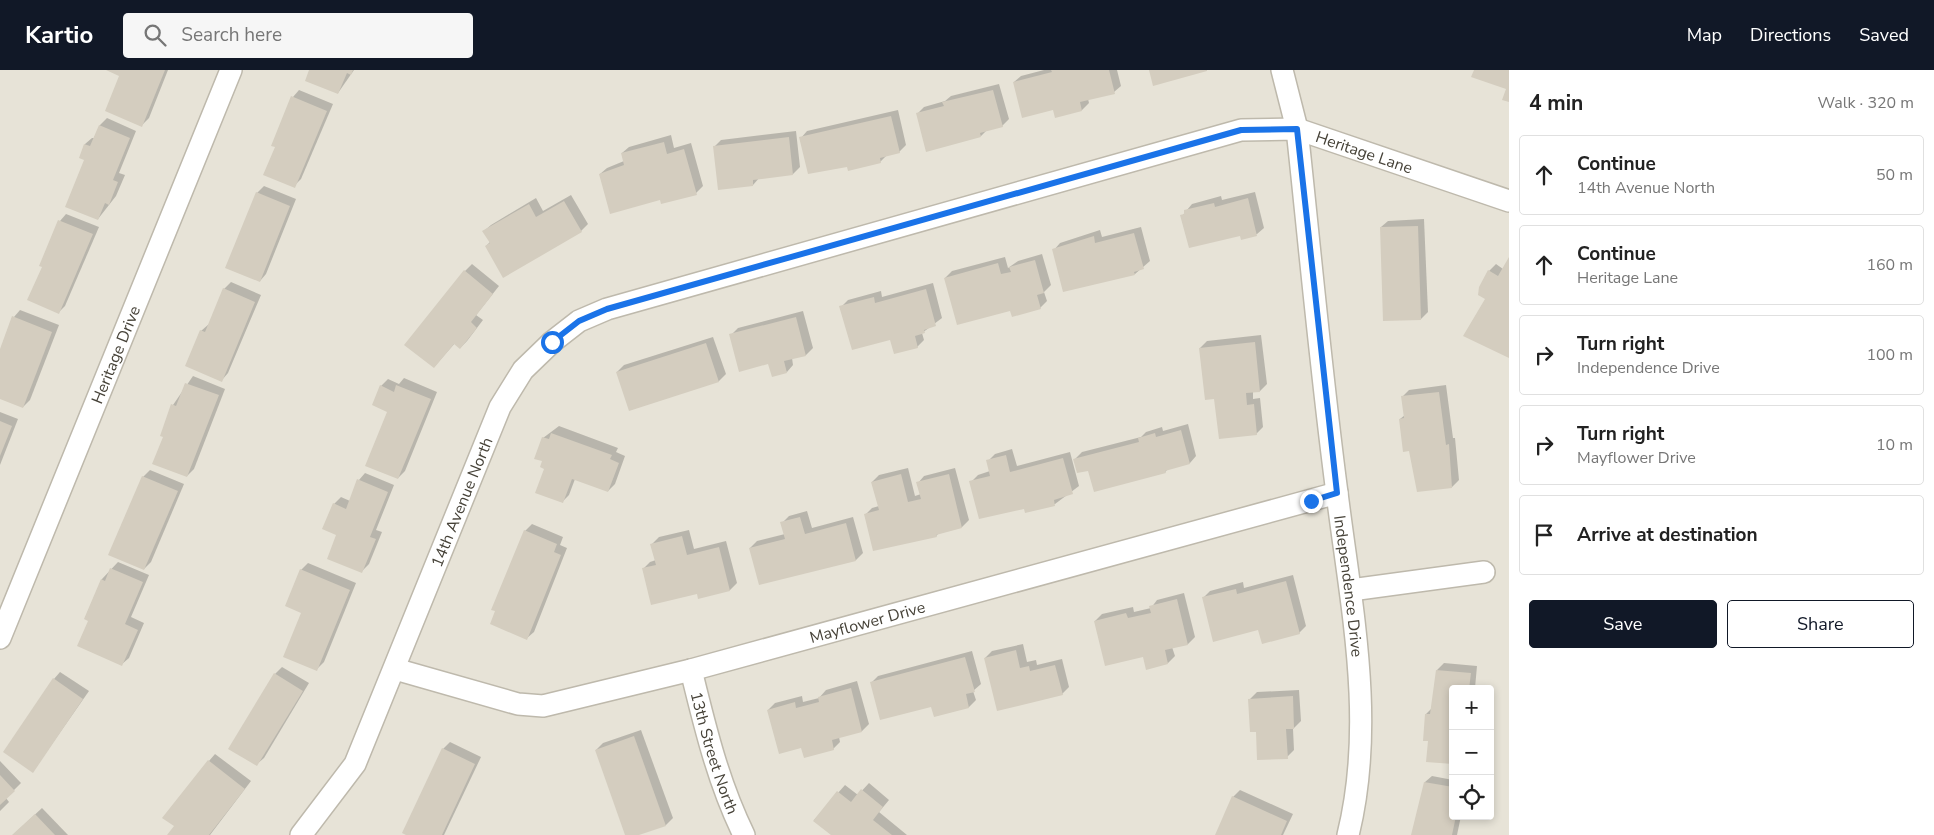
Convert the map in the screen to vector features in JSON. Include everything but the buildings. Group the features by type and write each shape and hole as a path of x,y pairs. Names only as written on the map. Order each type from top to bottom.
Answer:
{"street":[{"name":"Heritage Drive","path":"0,638 231,70"},
{"name":"Independence Drive","path":"1282,70 1297,129 1337,493 1351,590 1361,708 1360,763 1348,835"},
{"name":"Heritage Lane","path":"725,274 1241,130 1297,129 1509,200"},
{"name":"14th Avenue North","path":"301,835 355,764 500,407 523,370 552,342 579,321 607,309 725,274"},
{"name":"Mayflower Drive","path":"395,669 518,704 543,706 691,670 1337,493"},
{"path":"1351,590 1484,572"},
{"name":"13th Street North","path":"691,670 716,767 730,808 744,835"}],"shaded area":[{"path":"0,70 1509,70 1509,835 0,835"}],"route":[{"path":"552,342 579,321 607,309 725,274 1241,130 1297,129 1337,493 1311,501"}]}
